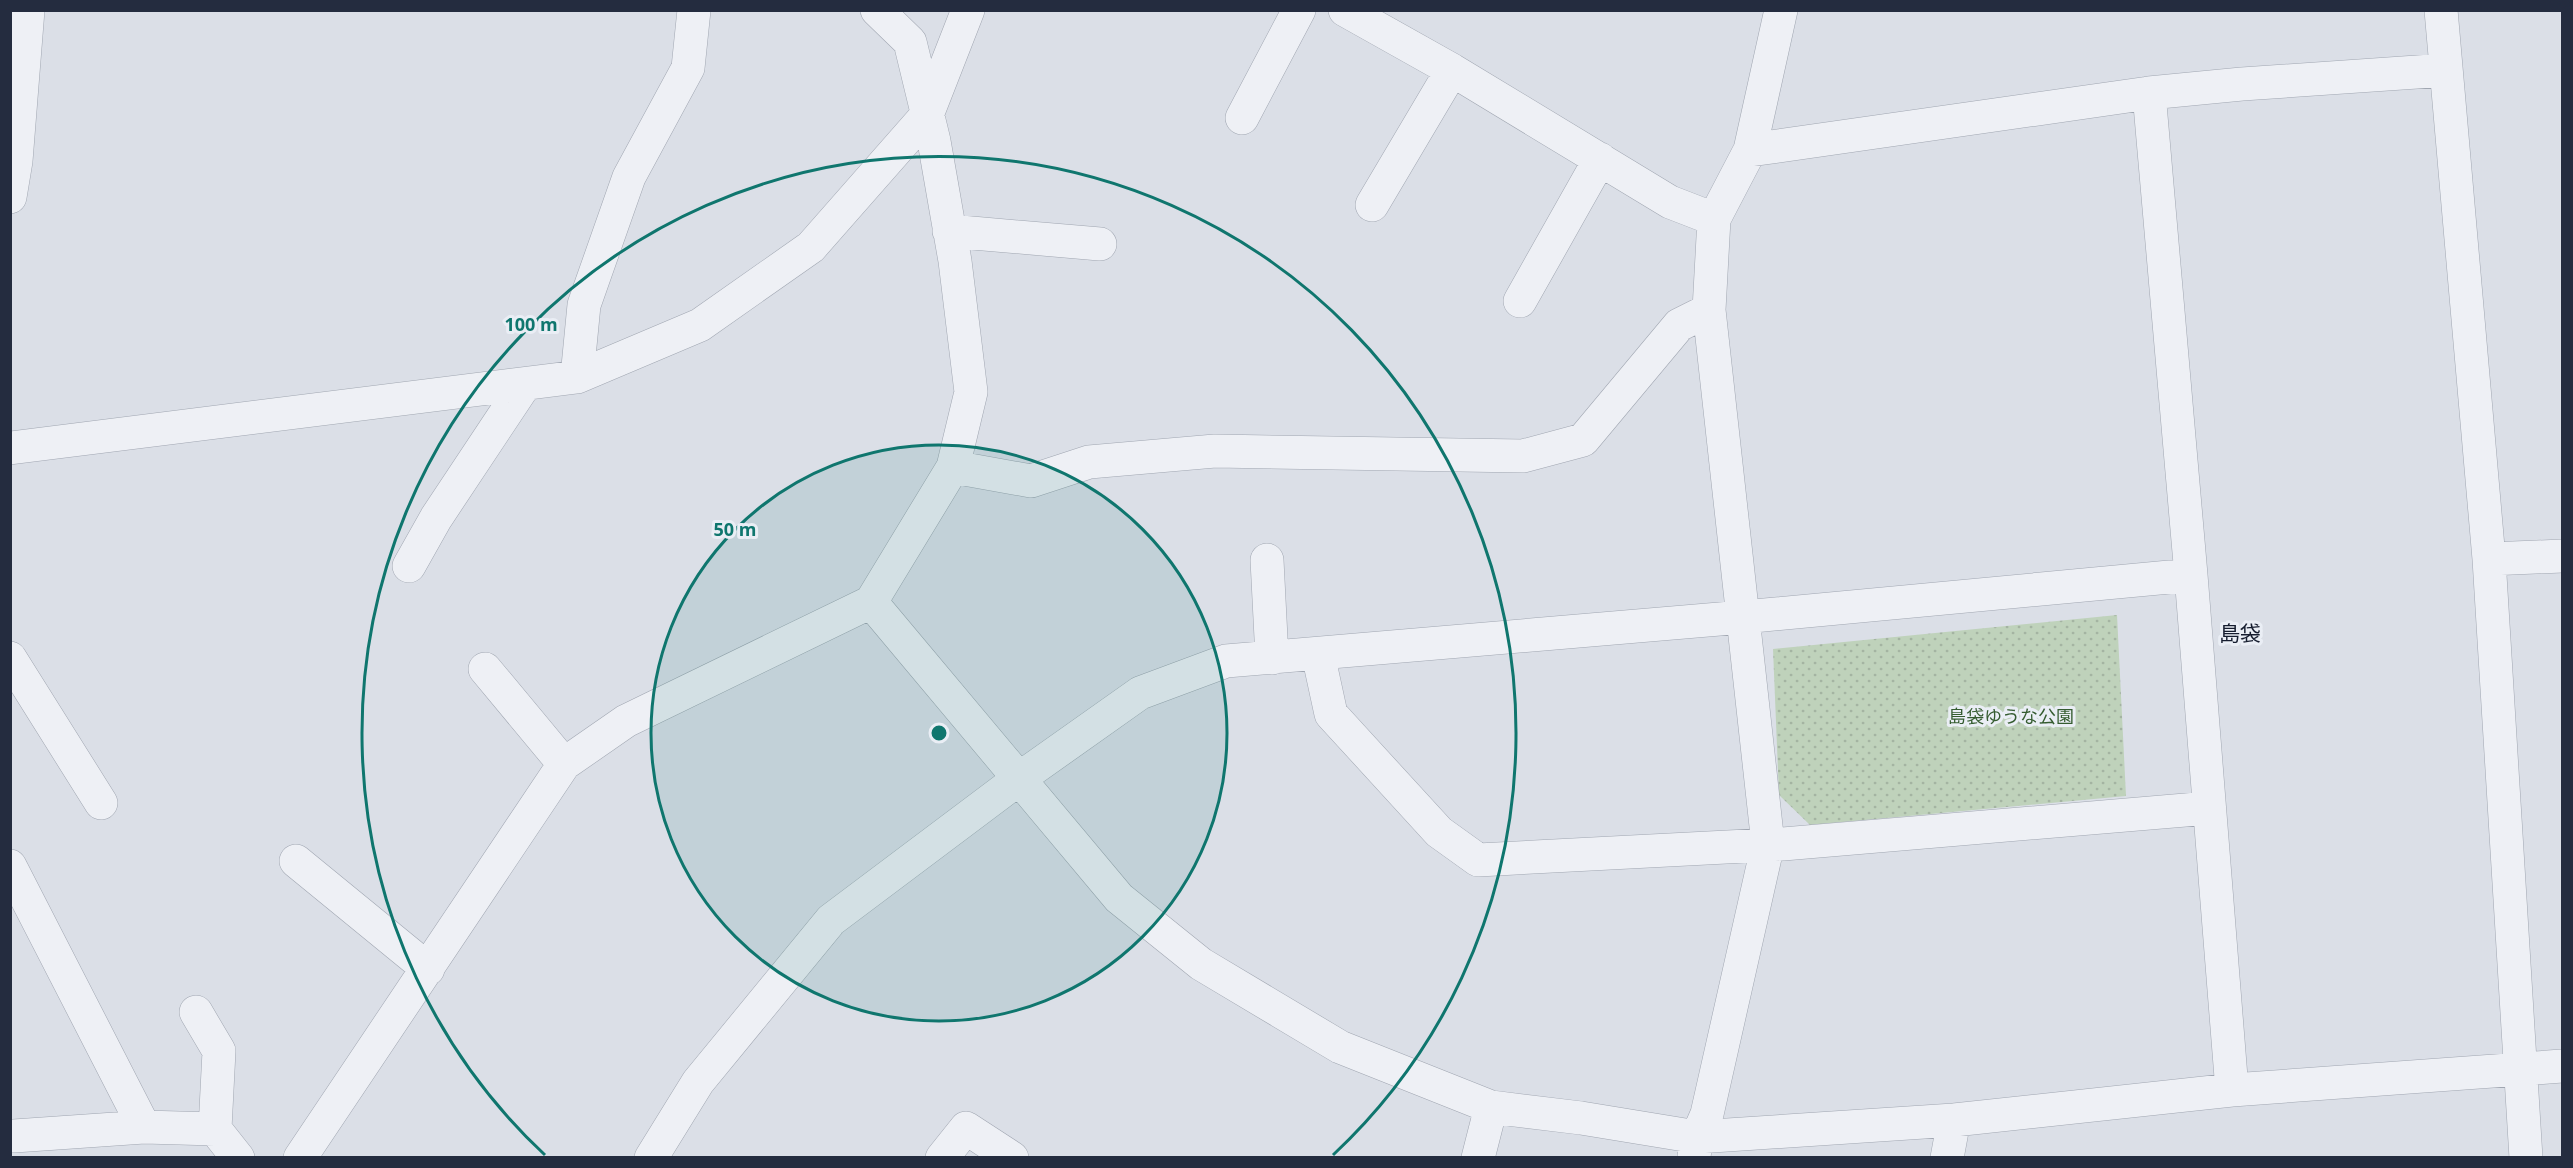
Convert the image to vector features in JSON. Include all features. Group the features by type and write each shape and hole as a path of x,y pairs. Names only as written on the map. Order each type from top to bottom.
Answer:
{"street":[{"path":"10,197 16,161 28,10"},
{"path":"577,377 584,305 629,177 688,68 694,10"},
{"path":"300,1158 564,764 626,721 871,602 953,467 971,392 955,261 934,141 910,42 877,10"},
{"path":"10,448 577,377 700,325 811,247 927,115 968,10"},
{"path":"1242,118 1299,10"},
{"path":"1345,10 1452,70 1670,202 1714,219"},
{"path":"1695,1148 1707,1114 1768,844 1709,310 1714,219 1750,150 1781,10"},
{"path":"2441,10 2489,559 2526,1158"},
{"path":"1372,205 1452,70"},
{"path":"1750,150 2149,93 2446,70"},
{"path":"2149,93 2191,575 2232,1089"},
{"path":"1520,301 1600,159"},
{"path":"949,231 1100,244"},
{"path":"953,467 1031,481 1089,462 1215,451 1523,456 1583,440 1679,325 1709,310"},
{"path":"409,566 436,518 525,384"},
{"path":"2489,559 2562,556"},
{"path":"1267,561 1272,658"},
{"path":"651,1158 698,1082 831,920 1020,778 1140,693 1226,662 2191,575"},
{"path":"871,602 1119,898 1201,964 1340,1047 1491,1107 1581,1118 1695,1148 2232,1089 2562,1066"},
{"path":"1318,654 1331,714 1439,832 1478,860 1768,844 2209,808"},
{"path":"10,658 101,803"},
{"path":"485,669 564,764"},
{"path":"296,861 428,969"},
{"path":"14,883 144,1126"},
{"path":"196,1012 219,1051 215,1129 238,1158"},
{"path":"1478,1158 1491,1107"},
{"path":"1947,1158 1954,1120"},
{"path":"12,1138 144,1126 215,1129"},
{"path":"942,1158 966,1128 1012,1158"}],"green space":[{"name":"島袋ゆうな公園","path":"2117,615 2126,796 1810,825 1779,795 1773,649"}],"district":[{"name":"島袋","path":"2240,633"}]}
